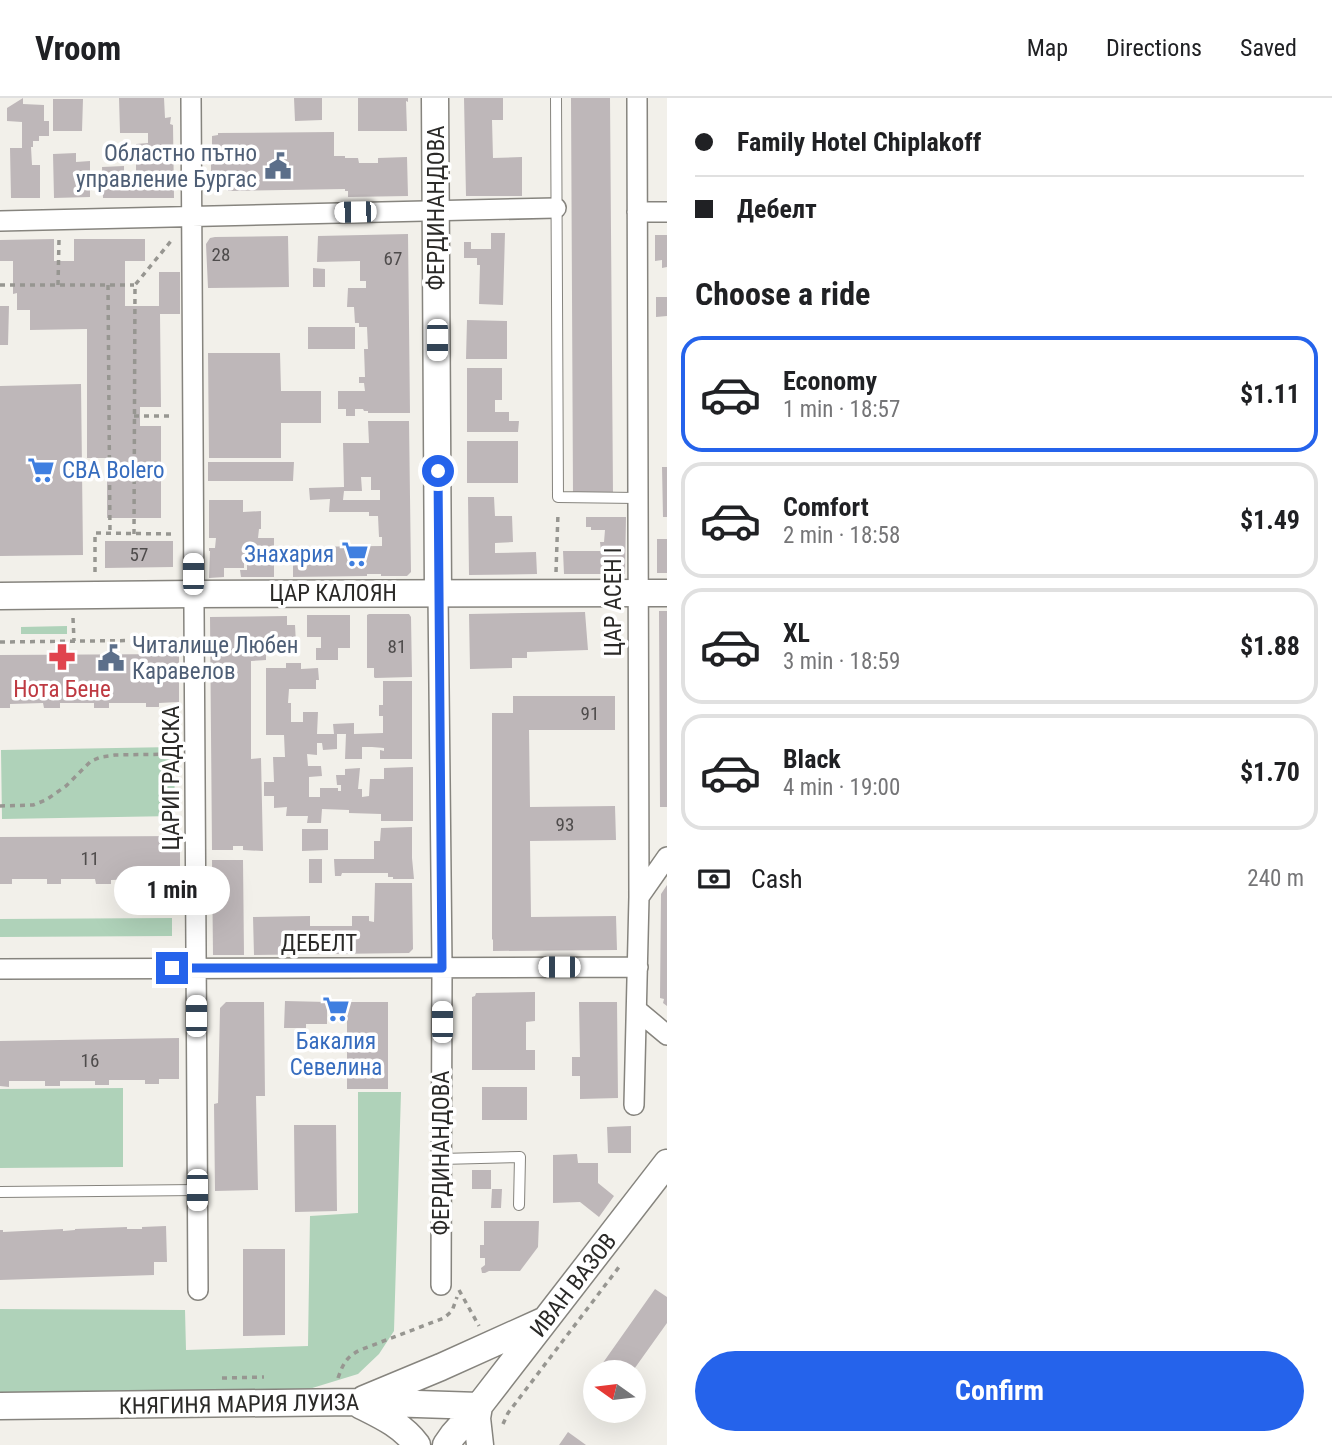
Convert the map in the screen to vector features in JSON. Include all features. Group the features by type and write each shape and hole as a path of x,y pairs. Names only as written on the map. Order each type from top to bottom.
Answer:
{"street":[{"name":"ЦАРИГРАДСКА","path":"191,98 198,1290"},
{"name":"ФЕРДИНАНДОВА","path":"435,98 441,1159 450,1286"},
{"name":"ЦАР АСЕН I","path":"634,1105 639,897 637,98"},
{"path":"0,221 556,208"},
{"path":"637,212 667,212"},
{"name":"ЦАР КАЛОЯН","path":"0,596 667,593"},
{"path":"639,897 667,857"},
{"name":"ДЕБЕЛТ","path":"0,969 638,967"},
{"path":"637,1010 667,1035"},
{"name":"ИВАН ВАЗОВ","path":"446,1445 667,1163"},
{"path":"356,1402 545,1320"},
{"path":"356,1402 389,1419 417,1445"},
{"name":"КНЯГИНЯ МАРИЯ ЛУИЗА","path":"0,1406 356,1402 479,1406"},
{"path":"479,1406 477,1418 480,1445"}],"lane":[{"path":"556,98 558,497 637,498"},
{"path":"441,1159 520,1157 519,1205"},
{"path":"0,1192 197,1190"}],"path":[{"path":"134,534 135,285 192,216"},
{"path":"58,285 60,219"},
{"path":"0,285 135,285"},
{"path":"108,285 110,534"},
{"path":"135,416 193,416"},
{"path":"555,593 558,497"},
{"path":"95,595 95,533 193,534"},
{"path":"0,642 194,640"},
{"path":"0,806 33,806 46,800 91,761 101,757 195,754"},
{"path":"508,1413 625,1259"},
{"path":"337,1380 349,1355 444,1318 452,1311 457,1301 450,1286"}],"green space":[{"path":"67,626 67,634 21,634 21,627"},
{"path":"174,747 175,816 2,819 1,750"},
{"path":"172,918 172,936 0,937 0,919"},
{"path":"123,1088 123,1167 0,1168 0,1089"},
{"path":"358,1092 401,1092 394,1331 379,1354 358,1374 309,1389 0,1394 0,1309 185,1310 186,1350 308,1346 310,1216 358,1213"}],"building":[{"path":"23,98 23,104 44,105 44,121 49,121 49,136 39,136 39,141 33,141 31,147 32,165 40,165 40,198 11,198 10,148 22,148 22,122 7,121 7,108"},
{"path":"119,98 164,98 165,118 171,117 170,124 173,125 174,198 103,198 102,167 124,166 124,173 136,172 136,144 148,143 148,133 120,133"},
{"path":"294,98 322,98 322,120 295,121"},
{"path":"358,98 408,98 407,131 358,131"},
{"path":"464,98 503,98 503,120 492,120 493,158 522,157 522,196 466,196"},
{"path":"571,98 610,98 613,494 573,494"},
{"path":"53,99 83,99 82,131 53,131"},
{"name":"Oбластно пътно управление Бургас","path":"334,132 334,156 358,158 359,163 378,163 378,158 407,157 408,196 348,197 348,191 345,189 228,191 228,174 211,172 211,161 219,160 211,158 211,152 219,152 212,150 212,136 218,133"},
{"path":"76,153 76,162 90,161 90,197 54,198 53,154"},
{"path":"491,233 505,233 503,305 479,304 480,265 477,265 477,258 464,258 464,242 471,242 471,249 491,249"},
{"path":"408,234 410,413 368,413 363,409 355,409 355,416 346,416 346,409 338,409 338,391 365,391 364,383 359,383 359,377 365,377 364,349 368,349 367,327 359,327 359,323 355,323 354,307 347,307 348,288 366,288 366,281 360,281 360,261 317,262 318,236"},
{"path":"655,235 667,235 667,267 662,268 662,260 655,261"},
{"path":"288,236 289,287 208,288 206,244 210,238"},
{"path":"54,239 54,261 74,261 74,239 145,239 145,261 125,261 125,306 159,306 159,272 180,272 180,314 160,314 161,407 140,407 140,426 161,426 161,518 107,518 107,458 87,458 87,329 30,330 30,310 17,310 17,293 13,294 13,261 0,261 0,240"},
{"path":"313,268 325,269 325,287 313,287"},
{"path":"656,297 667,297 667,316 656,317"},
{"path":"0,306 9,306 8,345 0,345"},
{"path":"467,320 507,321 507,359 466,359"},
{"path":"308,327 355,327 355,349 308,349"},
{"path":"208,353 280,353 281,391 321,391 321,423 281,423 281,458 209,458"},
{"path":"467,368 502,368 502,400 495,400 495,412 509,412 509,421 519,421 518,432 467,432"},
{"name":"CBA Bolero","path":"81,384 83,555 0,556 0,386"},
{"path":"368,421 409,421 411,572 407,576 367,574 293,577 293,547 382,546 378,516 369,516 369,512 329,512 330,499 310,500 309,488 344,487 343,443 369,443","holes":["361,477 371,477 371,490 380,490 380,500 343,500 344,491 362,491"]},
{"path":"467,441 518,441 518,483 467,483"},
{"path":"208,462 294,462 293,481 208,481"},
{"path":"662,467 667,467 667,517 663,517"},
{"path":"468,497 494,497 495,516 512,516 513,542 495,543 495,553 536,552 537,574 469,575"},
{"path":"209,500 243,500 243,512 261,511 258,538 274,538 274,577 241,577 240,570 247,570 247,561 244,561 244,568 224,568 224,577 209,578 209,548 215,548 216,538 209,538"},
{"path":"586,517 626,517 625,574 564,574 563,551 601,551 600,542 604,542 605,530 591,530 591,527 586,527"},
{"path":"657,539 667,539 667,573 657,573"},
{"path":"105,541 173,541 173,567 105,568"},
{"path":"659,611 667,611 667,807 660,807"},
{"path":"585,612 588,650 527,652 527,658 512,658 512,668 470,669 469,614"},
{"path":"369,614 409,614 412,677 375,678 374,668 367,668"},
{"path":"307,615 350,615 350,648 338,648 338,660 316,660 316,648 321,648 321,637 307,637"},
{"path":"287,616 287,625 295,625 296,644 266,644 266,660 251,661 251,759 261,758 263,851 243,850 243,846 233,846 233,850 212,850 210,617"},
{"path":"179,654 179,702 159,703 159,707 146,707 146,703 109,703 109,708 94,708 94,703 60,703 60,708 44,708 43,703 10,704 10,708 0,708 0,655"},
{"path":"286,663 301,663 301,669 318,668 319,680 316,680 316,689 289,689 288,703 291,703 291,722 303,722 303,712 318,712 317,734 334,734 333,724 354,723 354,734 383,733 383,716 379,716 379,705 383,705 383,681 412,681 412,759 380,759 380,750 384,751 384,748 362,747 362,759 345,759 346,734 337,734 337,749 323,750 322,743 317,743 317,755 307,754 308,766 321,766 322,776 309,777 309,797 320,797 320,788 338,788 338,791 341,791 336,775 345,775 345,769 360,768 358,789 362,789 362,797 369,796 370,779 384,779 384,768 413,767 413,821 381,821 381,814 322,809 321,823 307,823 308,816 286,816 287,807 274,808 274,796 264,796 264,782 274,782 273,757 285,757 284,735 266,735 266,668 286,668"},
{"path":"513,696 615,696 615,730 529,730 530,807 615,806 616,840 530,841 531,917 616,916 617,950 493,951 492,713 513,713"},
{"path":"412,827 414,879 393,879 388,877 388,873 342,873 341,876 335,876 334,859 374,859 374,841 380,841 381,828"},
{"path":"302,829 328,829 328,850 302,851"},
{"path":"180,836 180,879 160,879 160,884 146,884 146,879 111,880 111,884 96,884 95,879 61,879 61,884 47,884 47,879 12,879 12,884 0,884 0,837"},
{"path":"309,859 322,859 322,883 309,883"},
{"path":"212,860 243,860 244,955 213,955"},
{"path":"375,883 412,883 413,949 409,953 254,955 253,917 310,916 310,926 352,926 352,916 369,916 369,921 374,922"},
{"path":"667,885 667,1006 663,1003 664,999 660,998 661,894"},
{"path":"535,992 535,1021 526,1022 526,1050 535,1050 535,1070 472,1070 472,997 476,993"},
{"path":"285,1001 327,1002 327,1024 284,1028"},
{"path":"226,1002 264,1002 265,1096 256,1096 258,1190 215,1191 214,1104 218,1103 220,1008"},
{"path":"347,1002 388,1002 388,1089 347,1089"},
{"path":"579,1002 617,1002 618,1098 580,1099 580,1076 572,1076 572,1057 580,1057"},
{"path":"179,1038 179,1079 159,1079 159,1084 145,1084 145,1080 109,1080 109,1085 95,1085 95,1081 60,1081 60,1086 45,1086 45,1081 9,1081 9,1087 0,1086 0,1041"},
{"path":"482,1087 527,1087 527,1120 482,1120"},
{"path":"294,1125 336,1125 337,1211 295,1212"},
{"path":"631,1126 631,1153 608,1153 607,1127"},
{"path":"577,1154 578,1163 598,1163 598,1183 614,1196 599,1217 580,1202 553,1203 553,1155"},
{"path":"472,1170 491,1170 491,1189 472,1189"},
{"path":"492,1189 502,1189 501,1208 491,1208"},
{"path":"484,1221 539,1221 538,1247 520,1271 482,1273 485,1258 480,1258 480,1245 484,1245"},
{"path":"166,1226 167,1262 154,1262 154,1275 0,1280 0,1230 63,1231"},
{"path":"243,1249 285,1249 285,1335 243,1336"},
{"path":"655,1289 667,1297 667,1323 641,1360 605,1360"},
{"path":"568,1432 586,1445 559,1445"}],"place":[{"name":"Oбластно пътно управление Бургас","path":"278,166"},
{"name":"CBA Bolero","path":"41,470"},
{"name":"Знахария","path":"355,554"},
{"name":"Нота Бене","path":"62,657"},
{"name":"Читалище Любен Каравелов","path":"111,658"},
{"name":"Бакалия Севелина","path":"336,1009"}],"route":[{"path":"172,968 442,968 438,471"}]}
